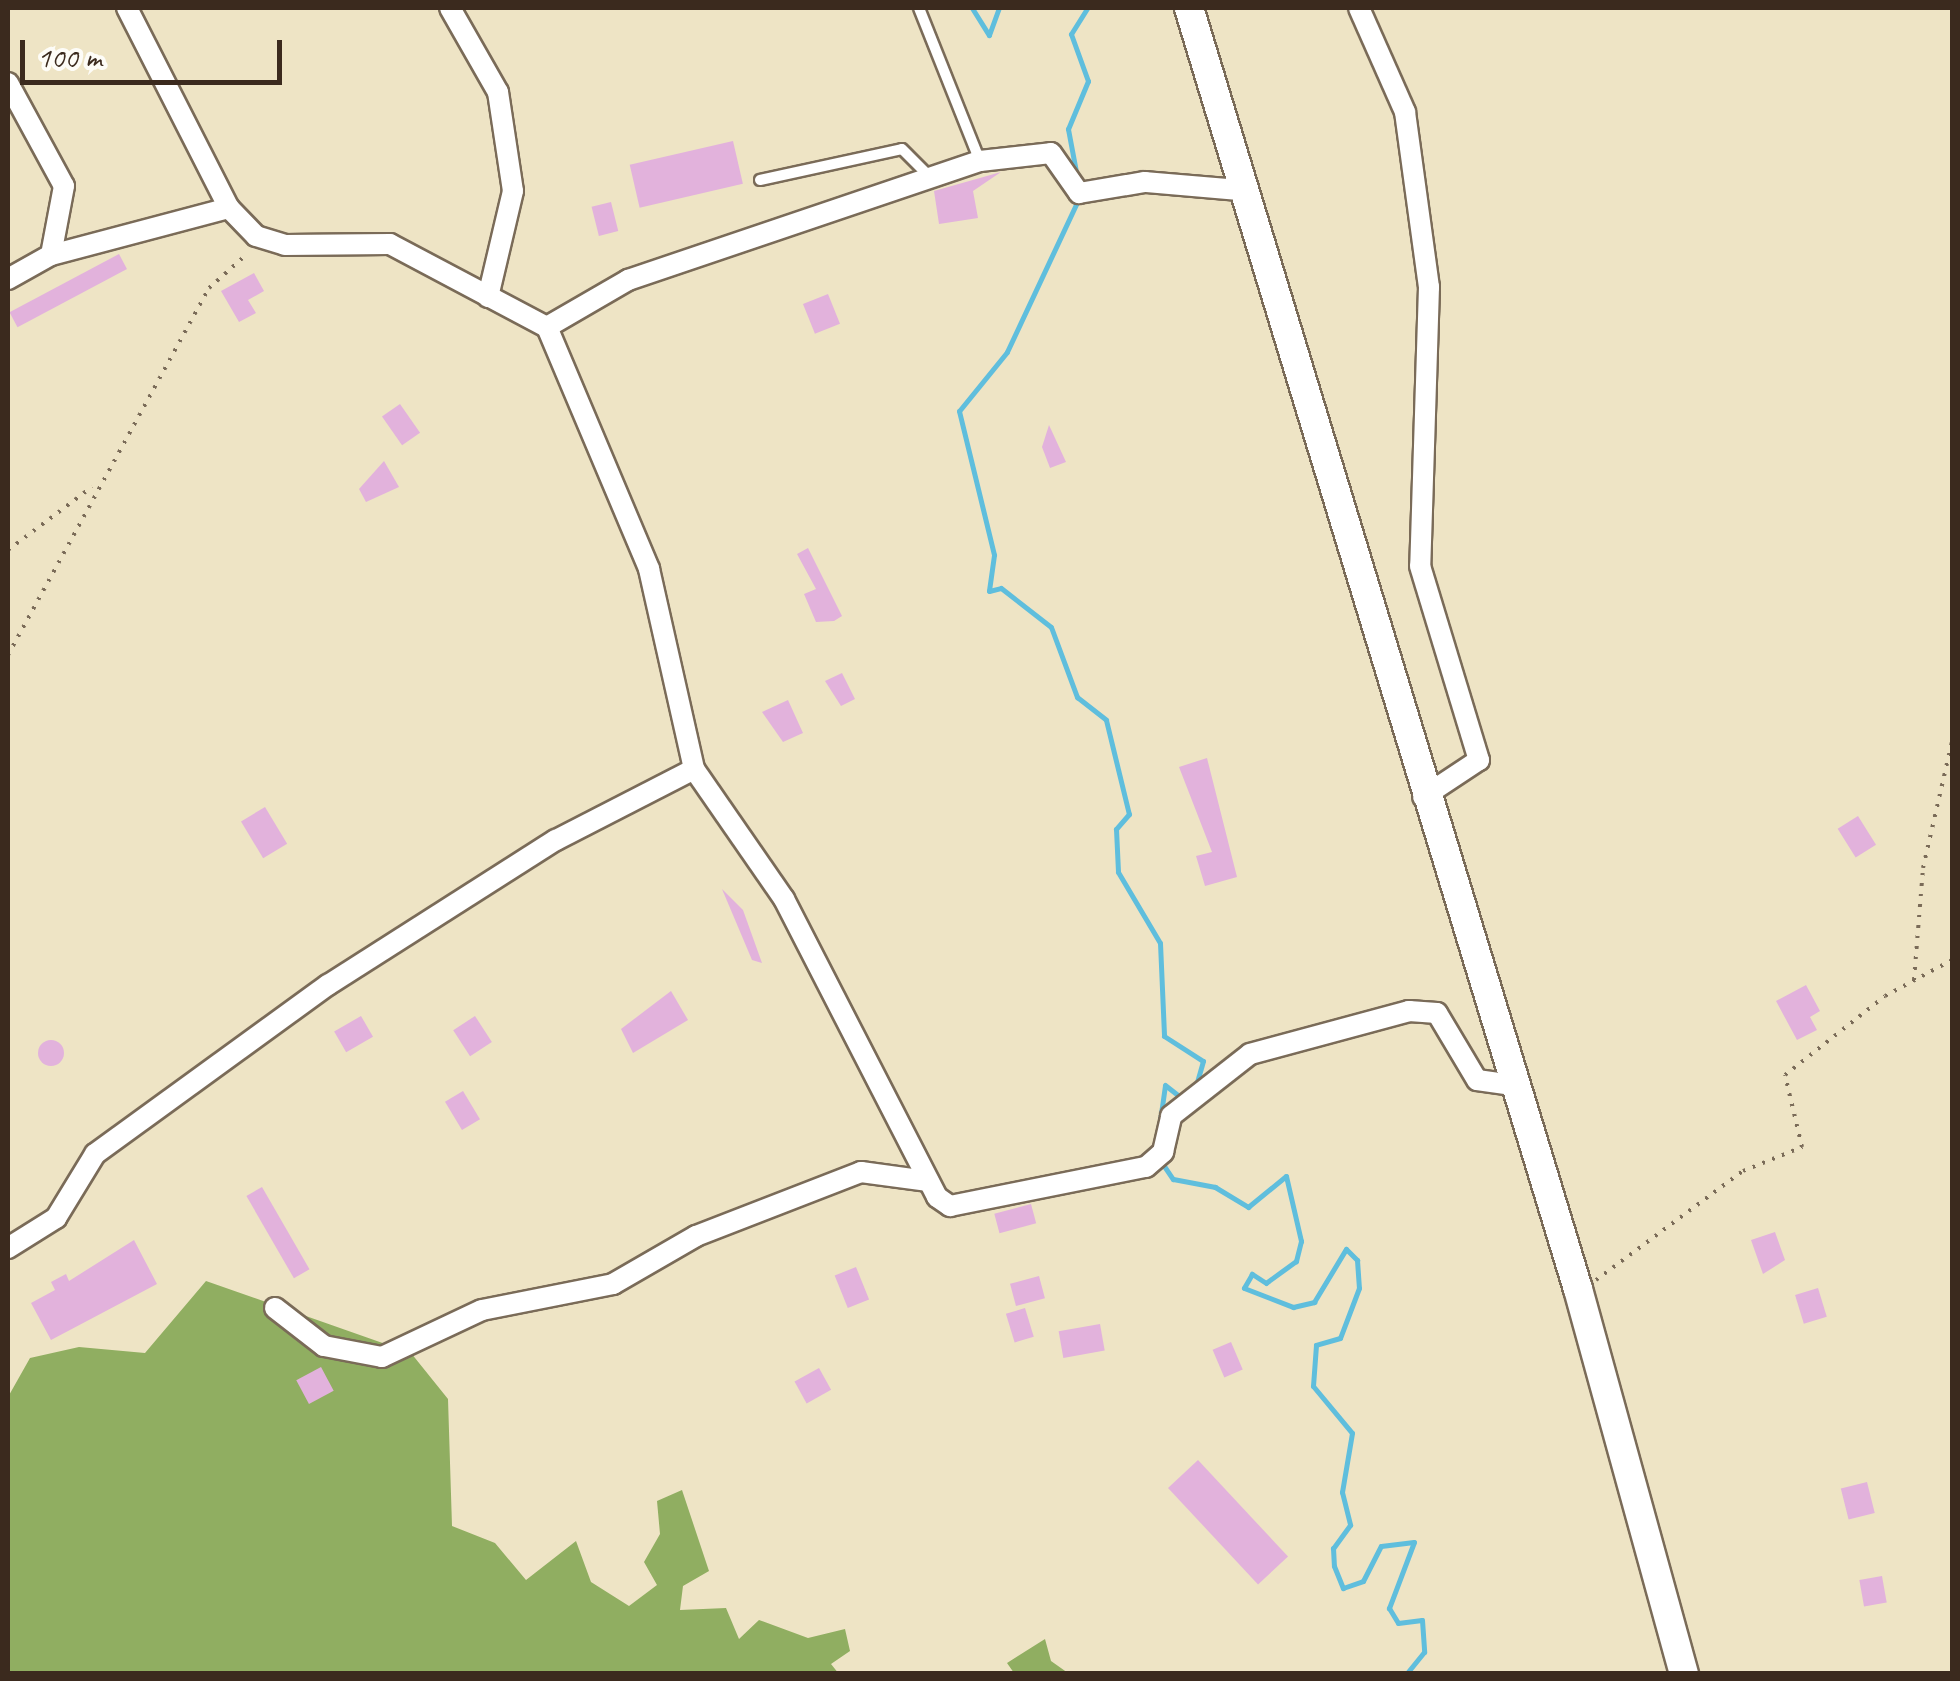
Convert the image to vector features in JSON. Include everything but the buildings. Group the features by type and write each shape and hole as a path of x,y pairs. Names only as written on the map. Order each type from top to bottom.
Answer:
{"main road":[{"path":"1189,8 1238,190 1578,1289 1684,1674"}],"street":[{"path":"127,8 229,208 264,240 390,244 547,327 650,569 694,769 784,899 928,1181 950,1206 1146,1168 1163,1152 1170,1116 1250,1054 1409,1011 1436,1014 1478,1080 1512,1085"},
{"path":"450,8 498,92 513,190 488,297"},
{"path":"1359,8 1405,112 1430,287 1420,566 1479,760 1423,797"},
{"path":"8,83 64,186 51,255"},
{"path":"547,327 628,280 927,174 980,161 1051,153 1078,192 1145,182 1238,190"},
{"path":"8,280 51,255 229,208"},
{"path":"8,1248 56,1218 95,1154 328,986 556,840 694,769"},
{"path":"276,1308 324,1346 382,1357 482,1310 613,1284 696,1236 861,1172 928,1181"}],"lane":[{"path":"919,8 980,161"},
{"path":"760,180 902,149 927,174"}],"path":[{"path":"8,655 95,484 210,288 264,240"},
{"path":"8,550 95,484"},
{"path":"1914,980 1951,744"},
{"path":"1578,1289 1625,1266 1743,1171 1802,1147 1785,1074 1914,980 1952,960"}],"green space":[{"path":"206,1281 411,1353 448,1399 452,1526 495,1543 526,1580 576,1541 591,1582 629,1606 657,1585 644,1562 660,1534 657,1501 682,1490 709,1571 683,1586 680,1610 726,1608 739,1639 759,1620 808,1638 845,1629 850,1651 831,1664 839,1674 8,1674 8,1397 30,1358 79,1347 145,1353"},
{"path":"1045,1639 1051,1661 1068,1673 1014,1673 1007,1663"}],"waterway":[{"path":"972,8 989,35 999,8"},
{"path":"1077,177 1068,129 1088,81 1071,34 1087,8"},
{"path":"1079,198 1007,352 959,411 994,555 989,591 1001,588 1051,627 1077,697 1106,720 1129,814 1116,829 1118,872 1160,943 1164,1036 1203,1061 1195,1089"},
{"path":"1158,1135 1165,1085 1183,1099"},
{"path":"1160,1160 1173,1179 1215,1187 1248,1207 1286,1176 1301,1241 1296,1261 1266,1283 1252,1274 1244,1288 1293,1307 1314,1302 1346,1249 1357,1260 1359,1288 1340,1338 1316,1345 1313,1386 1352,1433 1342,1492 1350,1525 1333,1548 1334,1566 1343,1588 1363,1581 1381,1546 1414,1542 1389,1608 1398,1623 1422,1620 1424,1652 1406,1674"}]}
